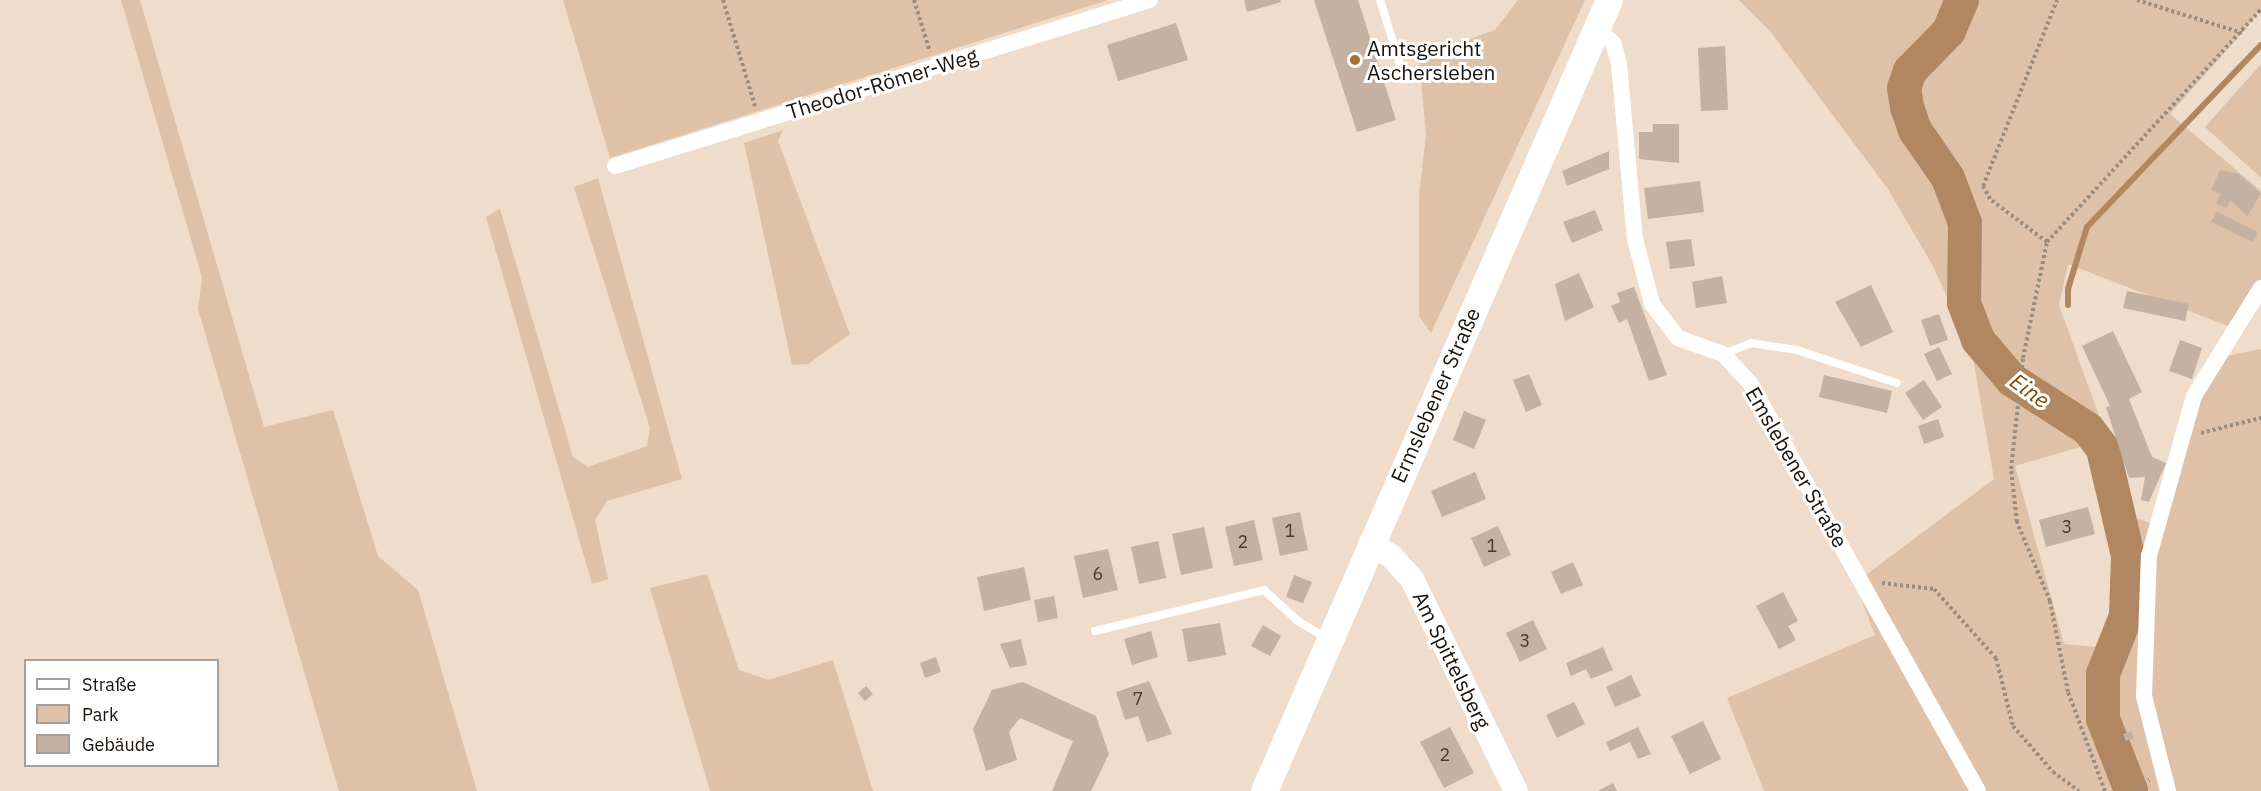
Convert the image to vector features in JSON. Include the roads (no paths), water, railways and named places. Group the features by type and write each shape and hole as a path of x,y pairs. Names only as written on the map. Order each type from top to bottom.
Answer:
{"main road":[{"name":"Ermslebener Straße","path":"1264,791 1609,0"},
{"name":"Am Spittelsberg","path":"1370,544 1391,556 1412,579 1516,791"}],"street":[{"name":"Theodor-Römer-Weg","path":"615,166 1150,0"},
{"name":"Emslebener Straße","path":"1596,28 1613,43 1619,64 1635,239 1653,304 1678,338 1723,354 1750,383 1863,581 1978,791"},
{"path":"2168,791 2144,696 2145,606 2149,556 2194,396 2212,358 2261,288"}],"lane":[{"path":"1380,0 1404,77"},
{"path":"1723,354 1751,344 1797,350 1897,383"},
{"path":"1095,631 1264,590 1298,621 1329,639"}],"waterway":[{"name":"Eine","path":"1962,0 1949,31 1910,71 1904,88 1907,107 1915,130 1948,178 1965,223 1964,303 1978,340 2012,380 2088,429 2103,449 2128,556 2126,616 2103,674 2103,719 2131,791"},
{"path":"2068,305 2068,289 2087,227 2261,45"}],"place":[{"name":"Amtsgericht Aschersleben","path":"1355,60"}]}
